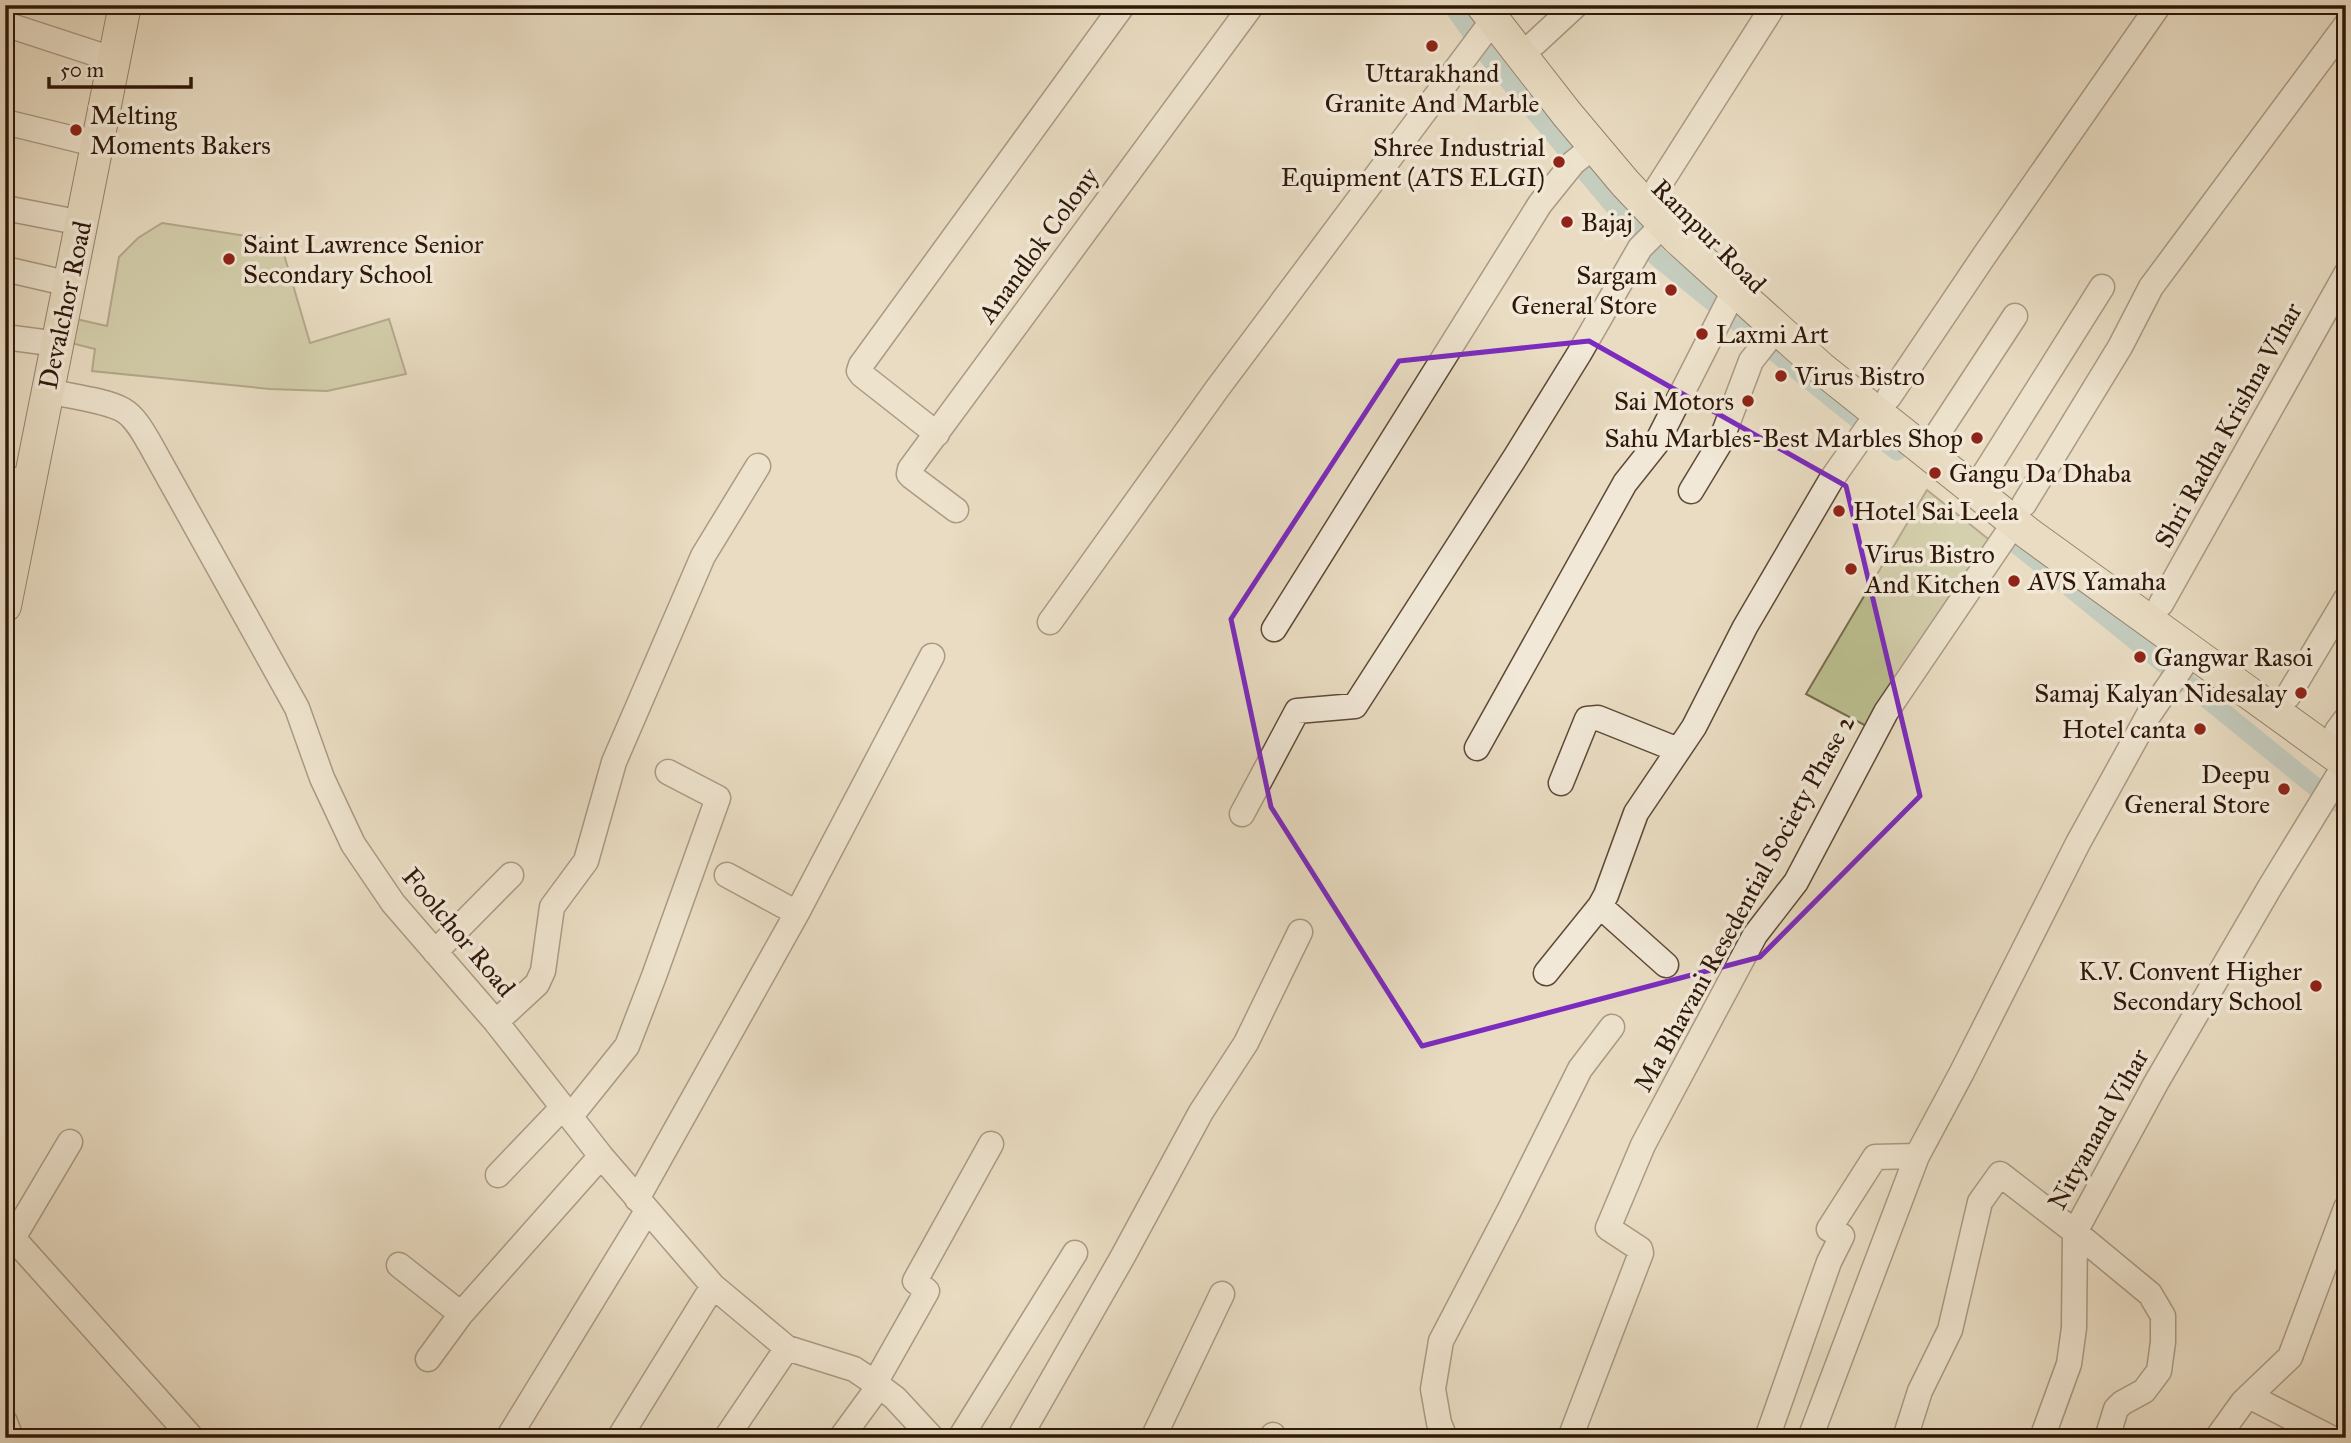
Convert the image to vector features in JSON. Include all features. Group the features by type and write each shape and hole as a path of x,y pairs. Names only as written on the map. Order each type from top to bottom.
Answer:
{"main road":[{"name":"Devalchor Road","path":"5,606 17,480 48,391 125,5"},
{"name":"Rampur Road","path":"1487,23 1535,43 1608,132 1658,187 1747,276 1875,417 1937,435 1985,473 2020,513 2161,604 2288,696 2343,729"},
{"path":"1487,23 1583,155 1651,236 1767,339 1821,368 1875,417 2020,513 2181,667 2336,779"}],"street":[{"path":"937,434 862,375 859,371 861,365 1123,5"},
{"name":"Anandlok Colony","path":"956,510 909,474 1252,5"},
{"path":"1535,43 1576,5"},
{"path":"1658,187 1774,5"},
{"path":"1546,973 1600,906 1636,813 1694,727 1745,627 1831,480 2159,5"},
{"path":"1050,622 1487,23"},
{"path":"5,24 115,60"},
{"path":"2020,513 2120,348 2151,287 2346,25"},
{"path":"5,122 99,145"},
{"path":"1275,629 1540,204 1583,155"},
{"path":"5,208 82,223"},
{"path":"1242,814 1297,711 1353,707 1357,704 1516,456 1651,236"},
{"path":"5,269 70,284"},
{"name":"Shri Radha Krishna Vihar","path":"2161,604 2346,274"},
{"path":"1985,473 2102,287"},
{"path":"1477,748 1625,482 1656,444 1727,303"},
{"path":"1937,435 2015,316"},
{"path":"5,337 58,344"},
{"path":"1690,491 1720,443 1751,361 1767,339"},
{"name":"Foolchor Road","path":"48,391 114,407 124,411 136,422 297,708 322,778 353,844 393,903 496,1022 642,1205 713,1286 787,1348 854,1368 895,1398 932,1438"},
{"path":"496,1022 537,984 543,971 552,907 586,861 614,762 704,555 758,466"},
{"name":"Ma Bhavani Resedential Society Phase 2","path":"1570,1438 1641,1253 1640,1249 1608,1228 1643,1145 1731,976 1755,935 1796,882 1886,712 2020,513"},
{"path":"2288,696 2346,599"},
{"path":"508,1438 642,1205 932,656"},
{"path":"1810,1438 1917,1156 2078,843 2148,716 2181,667"},
{"path":"1561,783 1587,719 1598,718 1678,750"},
{"path":"498,1175 566,1112 627,1046 718,798 668,772"},
{"name":"Nityanand Vihar","path":"2042,1438 2069,1364 2074,1328 2074,1232 2156,1083 2336,779"},
{"path":"435,952 511,875"},
{"path":"727,875 797,913"},
{"path":"1600,906 1666,965"},
{"path":"1019,1438 1122,1258 1201,1112 1247,1043 1300,932"},
{"path":"1445,1438 1439,1423 1433,1389 1441,1341 1580,1069 1612,1027"},
{"path":"71,1142 9,1234 192,1438"},
{"path":"841,1438 877,1384 927,1291 915,1281 991,1144"},
{"path":"428,1359 461,1314 601,1156"},
{"path":"1766,1438 1829,1262 1842,1236 1829,1229 1875,1157 1917,1156"},
{"path":"1905,1438 1920,1391 1950,1330 1980,1202 2000,1174 2150,1294 2163,1316 2160,1371 2144,1391 2116,1409 2107,1438"},
{"path":"2217,1438 2249,1396 2290,1357 2346,1208"},
{"path":"960,1438 1075,1253"},
{"path":"399,1265 461,1314"},
{"path":"619,1438 713,1286"},
{"path":"1153,1438 1222,1294"},
{"path":"726,1438 787,1348"},
{"path":"2249,1396 2331,1438"},
{"path":"5,1422 11,1438"}],"highlighted area":[{"path":"1589,341 1846,486 1920,796 1760,957 1422,1046 1271,807 1231,619 1399,361"}],"green space":[{"path":"162,223 278,241 310,343 389,319 406,374 327,391 270,389 92,371 95,349 71,343 76,319 107,326 119,257 138,238"},
{"path":"1927,490 1992,542 1868,727 1806,694"}],"waterway":[{"path":"1452,5 1488,56 1656,256 1897,451"},
{"path":"2015,543 2318,789 2346,808"}],"place":[{"name":"Uttarakhand Granite And Marble","path":"1432,46"},
{"name":"Melting Moments Bakers","path":"76,130"},
{"name":"Shree Industrial Equipment (ATS ELGI)","path":"1559,162"},
{"name":"Bajaj","path":"1567,222"},
{"name":"Saint Lawrence Senior Secondary School","path":"229,259"},
{"name":"Sargam General Store","path":"1671,290"},
{"name":"Laxmi Art","path":"1702,334"},
{"name":"Virus Bistro","path":"1781,376"},
{"name":"Sai Motors","path":"1748,401"},
{"name":"Sahu Marbles-Best Marbles Shop","path":"1977,438"},
{"name":"Gangu Da Dhaba","path":"1935,473"},
{"name":"Hotel Sai Leela","path":"1839,511"},
{"name":"Virus Bistro And Kitchen","path":"1851,569"},
{"name":"AVS Yamaha","path":"2014,581"},
{"name":"Gangwar Rasoi","path":"2140,657"},
{"name":"Samaj Kalyan Nidesalay","path":"2301,693"},
{"name":"Hotel canta","path":"2200,729"},
{"name":"Deepu General Store","path":"2284,789"},
{"name":"K.V. Convent Higher Secondary School","path":"2316,986"}]}
